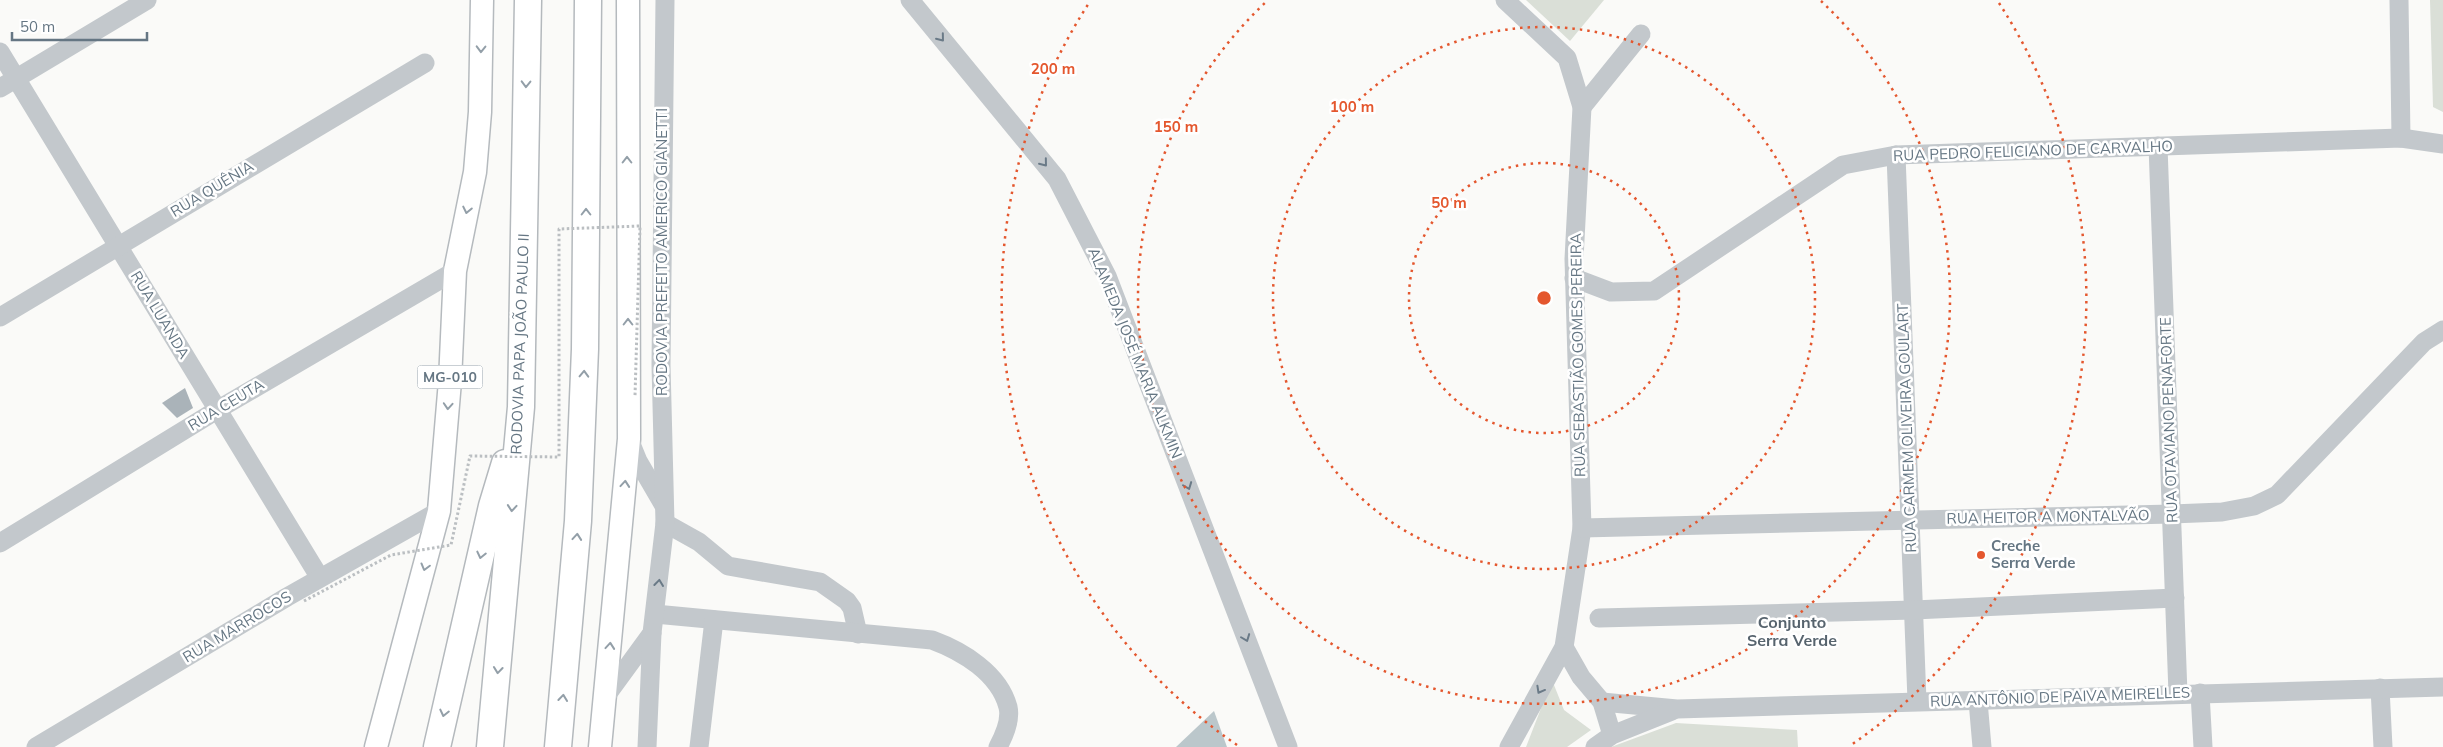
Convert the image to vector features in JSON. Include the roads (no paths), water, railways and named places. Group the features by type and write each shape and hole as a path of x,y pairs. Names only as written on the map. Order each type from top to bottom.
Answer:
{"highway":[{"name":"RODOVIA PAPA JOÃO PAULO II","path":"490,747 521,407 528,0"},
{"path":"558,747 578,521 585,359 588,0"},
{"path":"437,747 492,506 521,407"}],"main road":[{"name":"MG-010","path":"376,747 439,511 450,381 455,271 475,172 480,112 482,0"},
{"path":"600,747 629,439 628,0"}],"street":[{"path":"8,83 147,0"},
{"name":"RODOVIA PREFEITO AMERICO GIANETTI","path":"648,747 652,633 664,514 661,355 665,0"},
{"name":"ALAMEDA JOSÉ MARIA ALKMIN","path":"910,0 1057,179 1082,225 1107,276 1288,747"},
{"name":"RUA SEBASTIÃO GOMES PEREIRA","path":"1505,0 1567,58 1582,107 1574,278 1582,528 1564,647"},
{"path":"2399,0 2401,138"},
{"path":"1582,107 1641,34"},
{"name":"RUA LUANDA","path":"0,52 8,83 117,245 320,578"},
{"name":"RUA QUÊNIA","path":"0,316 425,63"},
{"name":"RUA PEDRO FELICIANO DE CARVALHO","path":"1574,278 1611,292 1654,291 1843,165 1896,155 2401,138 2443,144"},
{"name":"RUA OTAVIANO PENAFORTE","path":"2158,146 2178,694"},
{"name":"RUA CARMEM OLIVEIRA GOULART","path":"1896,155 1917,702"},
{"name":"RUA CEUTA","path":"0,543 218,410 455,271"},
{"name":"RUA HEITOR A MONTALVÃO","path":"1582,528 2172,514 2222,512 2254,506 2277,495 2424,342 2443,330"},
{"path":"629,439 664,514 728,566 820,582 847,601 852,608 858,634"},
{"name":"RUA MARROCOS","path":"36,747 320,578 439,511"},
{"path":"1600,618 1914,610 2175,598"},
{"path":"655,614 932,640 967,656 999,686 1008,708 1006,732 998,747"},
{"path":"699,747 714,620"},
{"path":"606,696 652,633"},
{"path":"1564,647 1581,677 1602,702 1612,735"},
{"path":"1509,747 1564,647"},
{"name":"RUA ANTÔNIO DE PAIVA MEIRELLES","path":"1602,702 1677,709 2443,686"},
{"path":"2380,688 2383,747"},
{"path":"2200,693 2203,747"},
{"path":"1978,701 1982,747"},
{"name":"RUA ANTÔNIO DE PAIVA MEIRELLES","path":"1594,747 1612,735 1677,709"}],"place":[{"name":"Creche Serra Verde","path":"1981,555"}],"district":[{"name":"Conjunto Serra Verde","path":"1792,631"}]}
